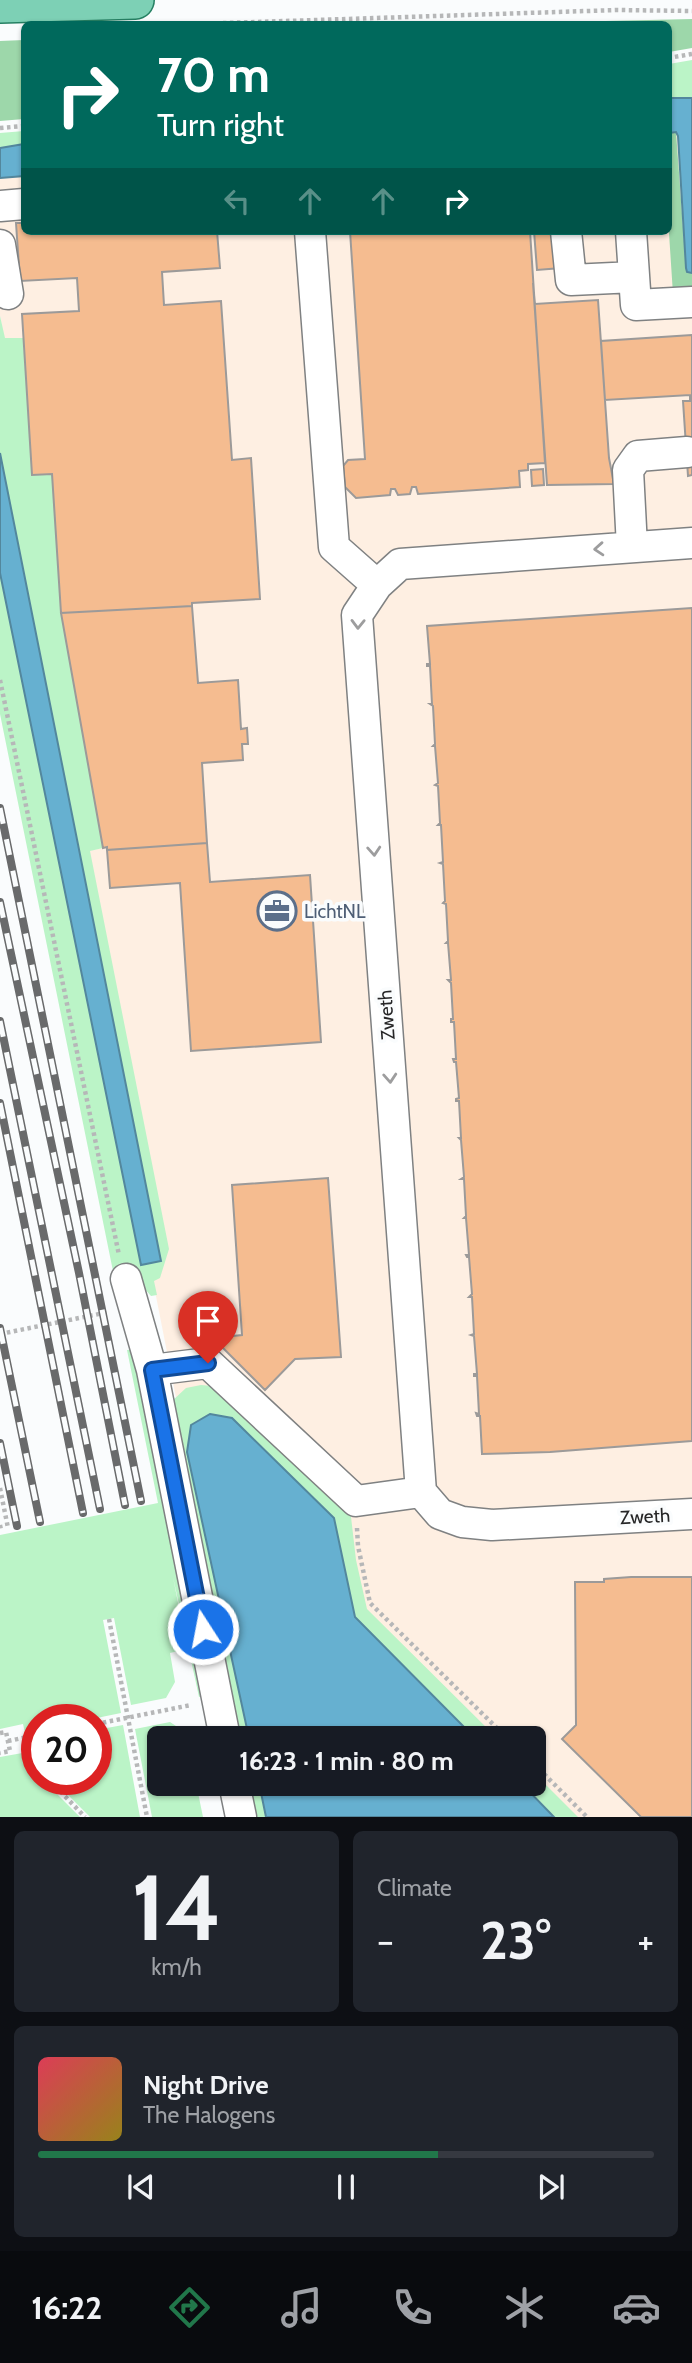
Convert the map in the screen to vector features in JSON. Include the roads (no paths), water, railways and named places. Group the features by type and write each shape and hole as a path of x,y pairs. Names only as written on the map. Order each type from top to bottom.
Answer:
{"main road":[{"path":"0,4 135,0"}],"street":[{"path":"0,206 21,204"},
{"path":"310,235 334,547 377,585"},
{"path":"566,235 571,281 634,277"},
{"path":"631,235 636,305 692,302"},
{"path":"0,246 8,295"},
{"path":"632,547 628,470 638,456 687,452"},
{"name":"Zweth","path":"692,543 400,564 377,585 356,615 421,1492 440,1514 462,1522 492,1525 692,1514"},
{"path":"131,1293 152,1370 223,1726"},
{"path":"152,1370 208,1363 356,1502 421,1492"},
{"path":"237,1796 241,1817"}],"water":[{"path":"672,98 692,98 692,273 687,272 686,268 676,132 672,133"},
{"path":"21,144 21,176 0,178 0,148"},
{"path":"0,453 161,1261 141,1265 0,573"},
{"path":"210,1414 232,1418 334,1518 355,1617 463,1726 246,1726 187,1452 191,1425"},
{"path":"262,1796 534,1796 554,1817 266,1817"}],"railway":[{"path":"0,808 141,1501"},
{"path":"0,902 125,1505"},
{"path":"0,1021 100,1509"},
{"path":"0,1103 83,1513"},
{"path":"0,1328 40,1522"},
{"path":"0,1443 17,1526"}],"place":[{"name":"LichtNL","path":"277,911"}]}
